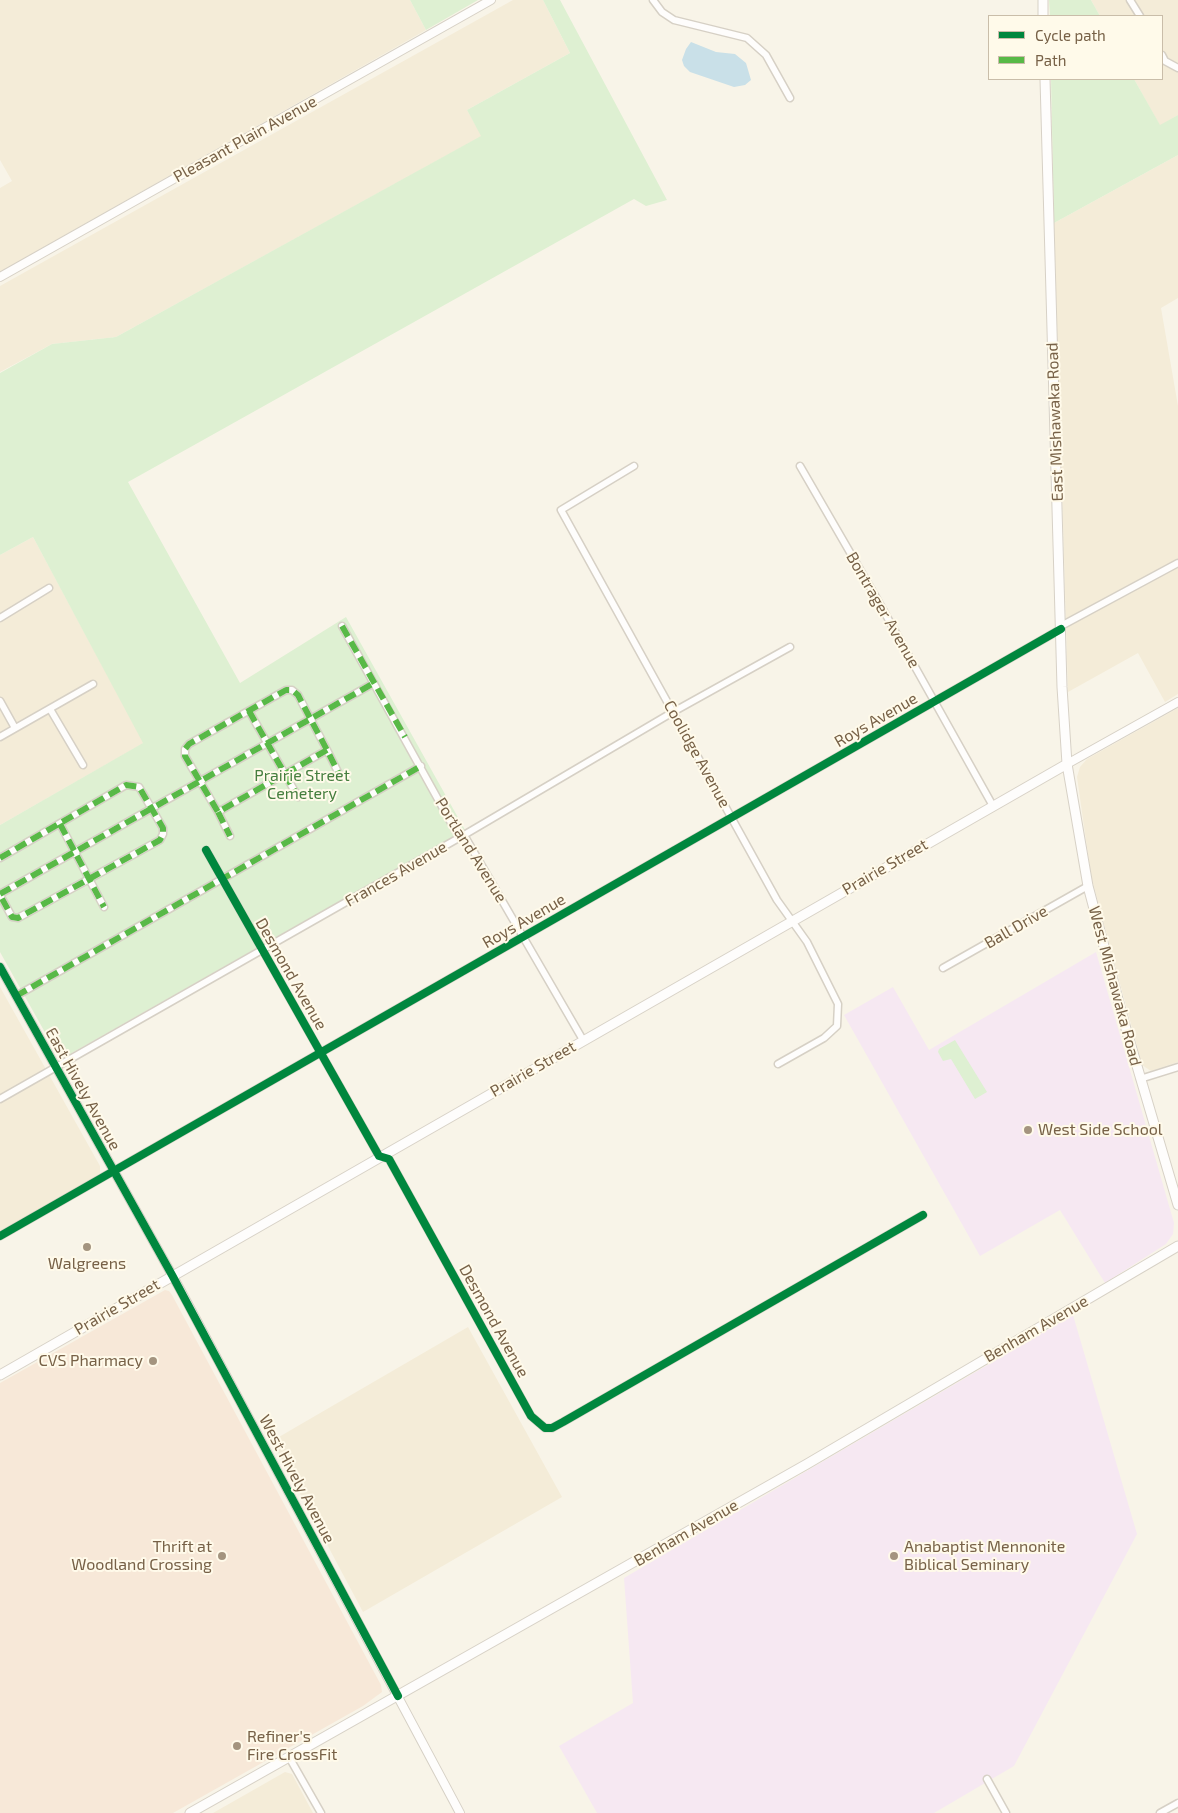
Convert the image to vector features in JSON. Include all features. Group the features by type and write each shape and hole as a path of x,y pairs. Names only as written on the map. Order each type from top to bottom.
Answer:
{"main road":[{"path":"1043,0 1043,15"},
{"name":"East Mishawaka Road","path":"1045,80 1063,716 1067,764"},
{"name":"Prairie Street","path":"0,1375 791,920 1067,764"},
{"name":"West Mishawaka Road","path":"1067,764 1088,886 1140,1079 1178,1205"},
{"name":"Benham Avenue","path":"190,1813 807,1464 1178,1246"}],"street":[{"name":"Pleasant Plain Avenue","path":"0,277 491,0"},
{"path":"653,0 662,12 674,20 736,33 746,38 766,55 790,98"},
{"path":"1130,0 1139,15"},
{"path":"1163,57 1165,61 1178,68"},
{"name":"Coolidge Avenue","path":"634,466 561,510 777,900 807,942 838,1004 837,1026 824,1038 778,1064"},
{"name":"Bontrager Avenue","path":"800,466 993,806"},
{"name":"Roys Avenue","path":"0,1236 935,702 1061,628 1178,563"},
{"path":"0,618 49,588"},
{"name":"Portland Avenue","path":"342,626 455,830 464,835 583,1040"},
{"name":"Frances Avenue","path":"0,1099 464,835 673,712 790,647"},
{"path":"0,858 126,785 140,787 151,808 163,828 160,840 18,918 12,917 0,895 151,808 374,682"},
{"path":"0,737 93,684"},
{"path":"230,836 185,756 185,749 190,744 286,690 292,690 310,718 339,774"},
{"path":"0,701 15,728"},
{"path":"1067,764 1178,702"},
{"path":"50,709 82,765"},
{"path":"250,710 298,797"},
{"path":"218,812 327,750"},
{"path":"16,996 421,766"},
{"path":"60,824 104,907"},
{"name":"Desmond Avenue","path":"206,850 379,1156 389,1160 531,1416 545,1428 552,1428 564,1422 923,1216"},
{"name":"Ball Drive","path":"943,968 1088,886"},
{"name":"East Hively Avenue","path":"0,968 172,1276"},
{"path":"1140,1079 1178,1067"},
{"name":"West Hively Avenue","path":"172,1276 460,1813"},
{"path":"289,1757 322,1813"},
{"path":"987,1779 1006,1813"},
{"path":"1160,1813 1178,1803"}],"shaded area":[{"path":"0,0 410,0 426,30 0,272 0,188 12,181 0,160"},
{"path":"513,0 543,0 570,53 467,110 482,136 116,337 52,344 0,372 0,286"},
{"path":"1091,0 1178,0 1178,115 1160,126 1135,80 1163,80 1163,15 1099,15"},
{"path":"1178,155 1178,298 1161,308 1178,406 1178,694 1165,702 1138,653 1068,692 1054,223"},
{"path":"33,537 144,743 0,825 0,555"},
{"path":"1178,708 1178,1062 1151,1071 1142,1065 1091,876 1077,777 1080,767 1087,759"},
{"name":"West Side School","path":"1096,952 1174,1223 1173,1234 1166,1244 1105,1283 1060,1210 980,1256 844,1015 893,987 929,1050"},
{"path":"0,987 100,1166 100,1173 0,1231"},
{"path":"165,1290 169,1291 172,1295 381,1685 382,1692 363,1706 173,1813 0,1813 0,1383"},
{"name":"Anabaptist Mennonite Biblical Seminary","path":"1073,1315 1137,1534 1014,1766 934,1813 597,1813 559,1746 633,1703 624,1578"},
{"path":"468,1327 562,1497 363,1612 272,1441"},
{"path":"285,1772 292,1774 313,1813 213,1813"}],"green space":[{"path":"410,0 478,0 426,30"},
{"name":"Prairie Street Cemetery","path":"543,0 560,0 667,200 646,206 634,199 128,482 240,683 346,617 465,830 70,1054 62,1056 56,1052 0,952 0,825 143,743 33,537 0,555 0,373 52,344 116,337 481,136 467,110 570,53"},
{"path":"1049,0 1091,0 1099,15 1050,15"},
{"path":"1051,80 1135,80 1160,125 1178,115 1178,155 1054,223"},
{"path":"955,1040 987,1092 975,1099 951,1059 943,1061 938,1052 939,1049"}],"water":[{"path":"691,42 716,52 735,54 746,63 751,80 745,85 734,87 690,72 684,66 682,60"}],"marked path":[{"path":"342,626 405,737"},
{"path":"0,894 374,683"},
{"path":"327,750 218,812 185,756 185,749 189,744 286,690 292,690 298,695 327,750 339,774"},
{"path":"249,711 298,797"},
{"path":"16,996 421,766"},
{"path":"0,858 126,785 139,787 163,828 160,840 18,918 12,917 0,895"},
{"path":"218,812 230,836"},
{"path":"60,824 104,907"}],"cycle path":[{"path":"0,1236 1061,629"},
{"path":"206,850 379,1156 389,1159 531,1416 545,1428 552,1428 563,1422 923,1215"},
{"path":"0,967 172,1275 398,1696"}],"place":[{"name":"West Side School","path":"1028,1130"},
{"name":"Walgreens","path":"87,1247"},
{"name":"CVS Pharmacy","path":"153,1361"},
{"name":"Thrift at Woodland Crossing","path":"222,1556"},
{"name":"Anabaptist Mennonite Biblical Seminary","path":"894,1556"},
{"name":"Refiner's Fire CrossFit","path":"237,1746"}]}
